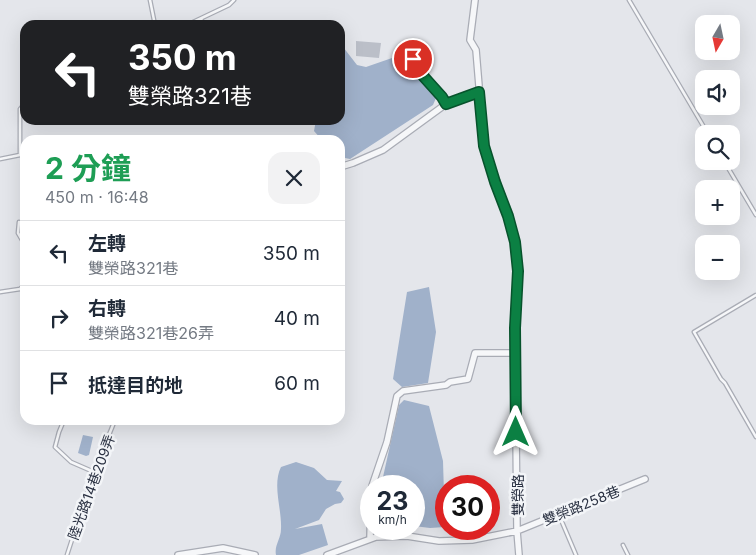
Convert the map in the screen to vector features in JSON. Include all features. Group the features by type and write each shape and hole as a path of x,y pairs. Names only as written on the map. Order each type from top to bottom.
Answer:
{"street":[{"name":"雙榮路","path":"475,0 470,40 476,50 484,146 508,216 515,242 518,271 516,353 517,531 519,555"},
{"path":"413,59 424,77 446,104"},
{"path":"345,166 383,150 446,104 479,92"},
{"path":"376,475 387,442 397,396 402,391 446,385 450,382 468,379 475,353 516,353"},
{"name":"雙榮路258巷","path":"425,539 439,541 472,540 517,531 645,479"},
{"name":"雙榮路258巷","path":"328,555 370,540"},
{"path":"178,555 223,548 255,555"}],"lane":[{"path":"150,0 154,20"},
{"path":"202,19 229,5 234,0"},
{"path":"629,0 703,125"},
{"path":"20,109 20,125"},
{"path":"0,160 20,154 20,135"},
{"path":"729,170 756,215"},
{"path":"19,222 18,234 20,237"},
{"path":"0,292 20,289"},
{"path":"756,295 694,332 720,380 725,383 756,437"},
{"path":"62,425 55,447 71,462 94,472"},
{"name":"陸光路14巷209弄","path":"67,555 94,472 113,425"},
{"path":"559,515 576,555"},
{"path":"623,545 628,555"}],"water":[{"path":"345,49 357,65 366,67 392,58 408,58 436,98 433,105 350,159 345,158 345,135 318,135 314,131 315,125 345,125"},
{"path":"429,287 436,332 428,383 402,387 393,379 407,292"},
{"path":"404,400 429,406 443,461 443,475 435,475 435,528 425,527 425,475 383,475 399,405"},
{"path":"83,435 93,437 89,455 86,456 78,453"},
{"path":"296,462 314,468 327,480 342,481 336,491 340,492 344,499 341,503 326,509 319,520 295,529 322,524 328,545 299,555 276,555 281,529 277,489 278,474 281,467"}],"building":[{"path":"356,41 381,43 379,58 356,56"}],"route":[{"path":"413,59 424,77 446,104 479,92 484,146 515,242 518,271 515,328 516,432"}]}
